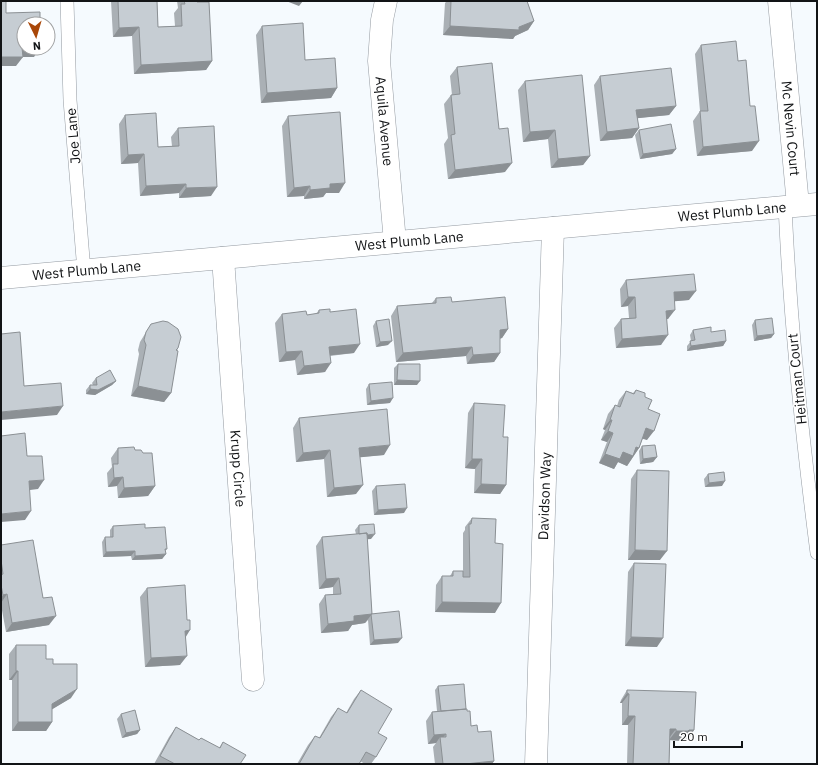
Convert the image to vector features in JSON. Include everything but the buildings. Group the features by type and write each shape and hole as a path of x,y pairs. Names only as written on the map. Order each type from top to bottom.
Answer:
{"street":[{"name":"Aquila Avenue","path":"386,1 382,20 379,61 395,242"},
{"name":"Mc Nevin Court","path":"779,1 783,52 800,205"},
{"name":"West Plumb Lane","path":"1,278 800,205"},
{"name":"Davidson Way","path":"536,764 553,228"},
{"name":"Krupp Circle","path":"222,258 253,680"}],"lane":[{"name":"Joe Lane","path":"67,1 70,100 84,271"},
{"name":"Heitman Court","path":"800,205 789,298 805,460 817,553"}]}
